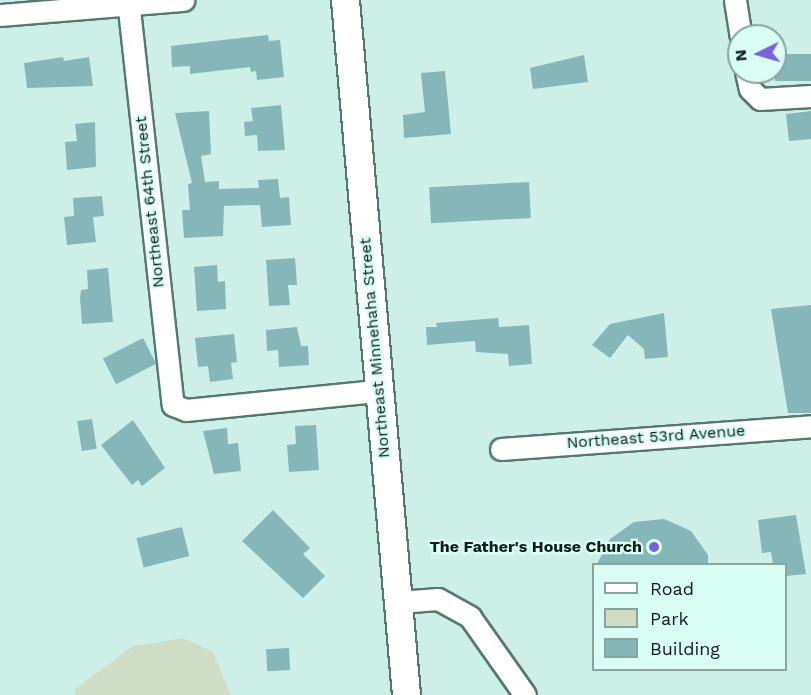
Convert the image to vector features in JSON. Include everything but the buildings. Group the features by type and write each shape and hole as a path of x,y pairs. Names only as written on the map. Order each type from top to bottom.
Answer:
{"main road":[{"name":"Northeast Minnehaha Street","path":"345,0 406,695"}],"street":[{"path":"0,15 128,1 183,0"},
{"path":"735,0 739,24"},
{"name":"Northeast 64th Street","path":"128,1 173,405 186,410 378,391"},
{"path":"749,84 750,89 760,99 811,96"},
{"name":"Northeast 53rd Avenue","path":"501,449 811,426"},
{"path":"398,602 438,599 470,617 525,695"}],"green space":[{"path":"183,638 213,652 231,695 75,695 75,689 133,646"}],"place":[{"name":"The Father's House Church","path":"654,547"}]}
